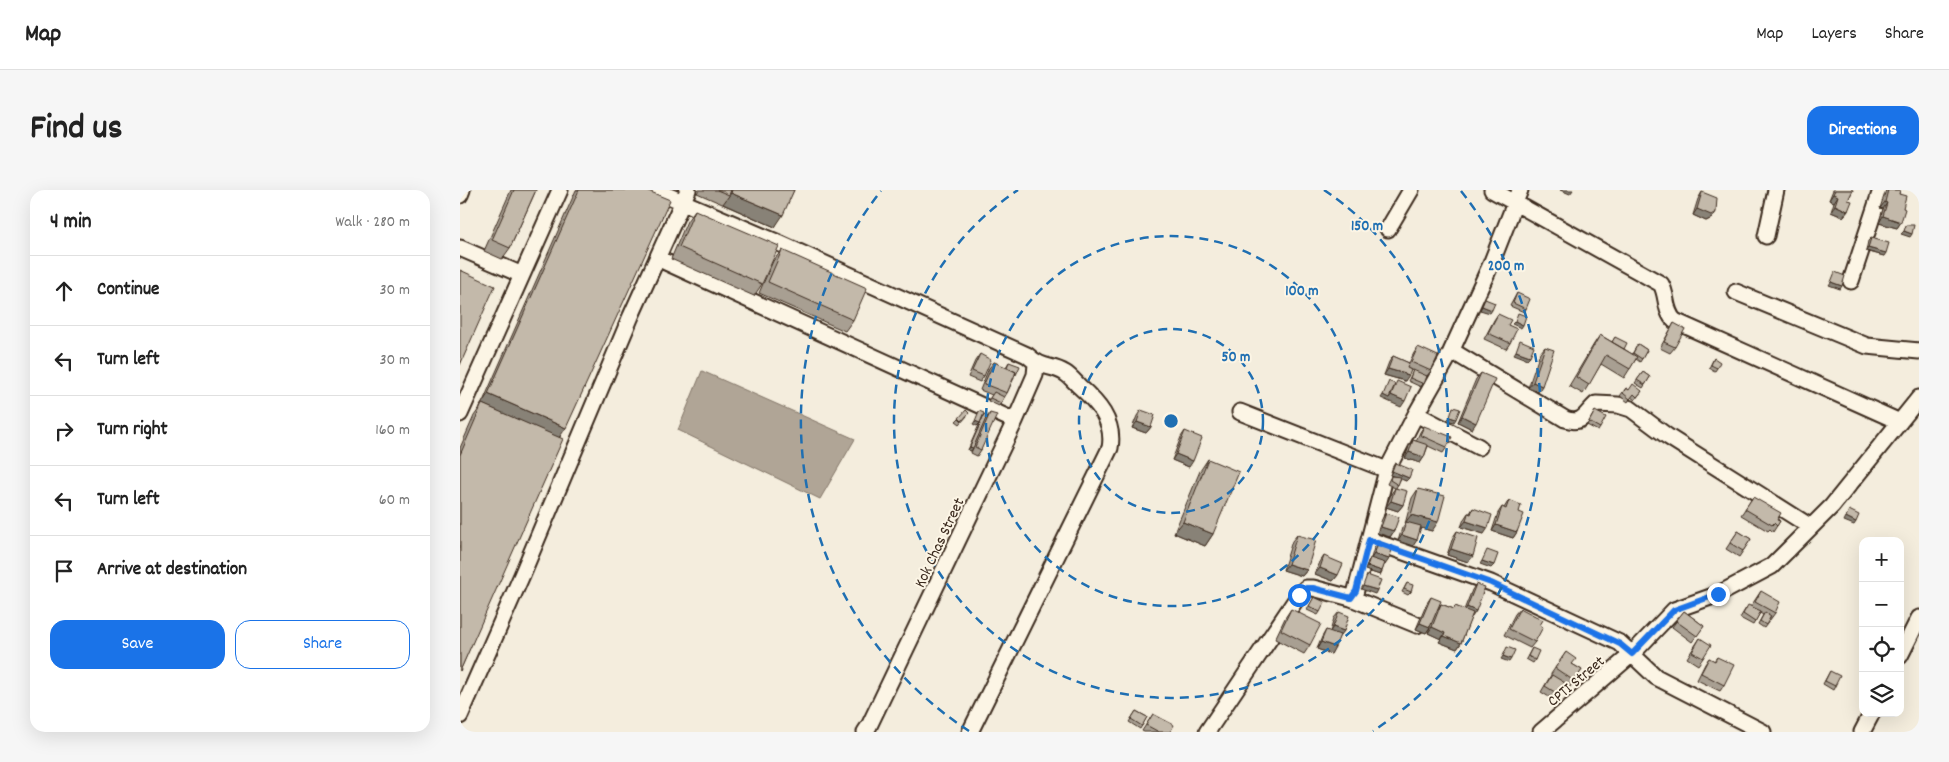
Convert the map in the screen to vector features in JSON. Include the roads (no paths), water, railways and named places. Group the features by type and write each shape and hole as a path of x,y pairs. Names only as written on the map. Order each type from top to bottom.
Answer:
{"street":[{"path":"460,195 462,190"},
{"path":"482,413 461,407 560,190"},
{"path":"654,190 685,196 781,244 1027,355 1036,364 1064,372 1091,397 1106,415 1111,439 1110,448 970,732"},
{"path":"1388,229 1411,190"},
{"path":"1492,190 1517,196 1661,284 1664,290 1666,306 1670,316 1675,321 1900,422"},
{"path":"1766,236 1776,190"},
{"path":"1851,281 1880,190"},
{"path":"462,707 522,575 568,450 685,196"},
{"path":"1351,598 1356,591 1388,470 1416,414 1452,351 1492,264 1517,196"},
{"path":"460,248 522,275"},
{"path":"657,258 1015,421"},
{"path":"1736,292 1867,346 1919,351"},
{"path":"1452,351 1572,422 1579,421 1596,404 1618,405 1631,409 1667,436 1811,526"},
{"name":"Kok Chas Street","path":"865,732 874,717 1015,421 1035,375 1036,364"},
{"name":"CPTI Street","path":"1541,732 1632,654 1674,610 1718,594 1772,566 1832,506 1919,398"},
{"path":"1240,412 1388,470"},
{"path":"1416,414 1480,447"},
{"path":"1369,540 1491,583 1620,644 1656,677 1763,732"},
{"path":"1208,732 1299,595 1306,588 1313,588 1351,598 1416,625"},
{"path":"1904,648 1919,618"},
{"path":"1862,732 1870,717"}]}
